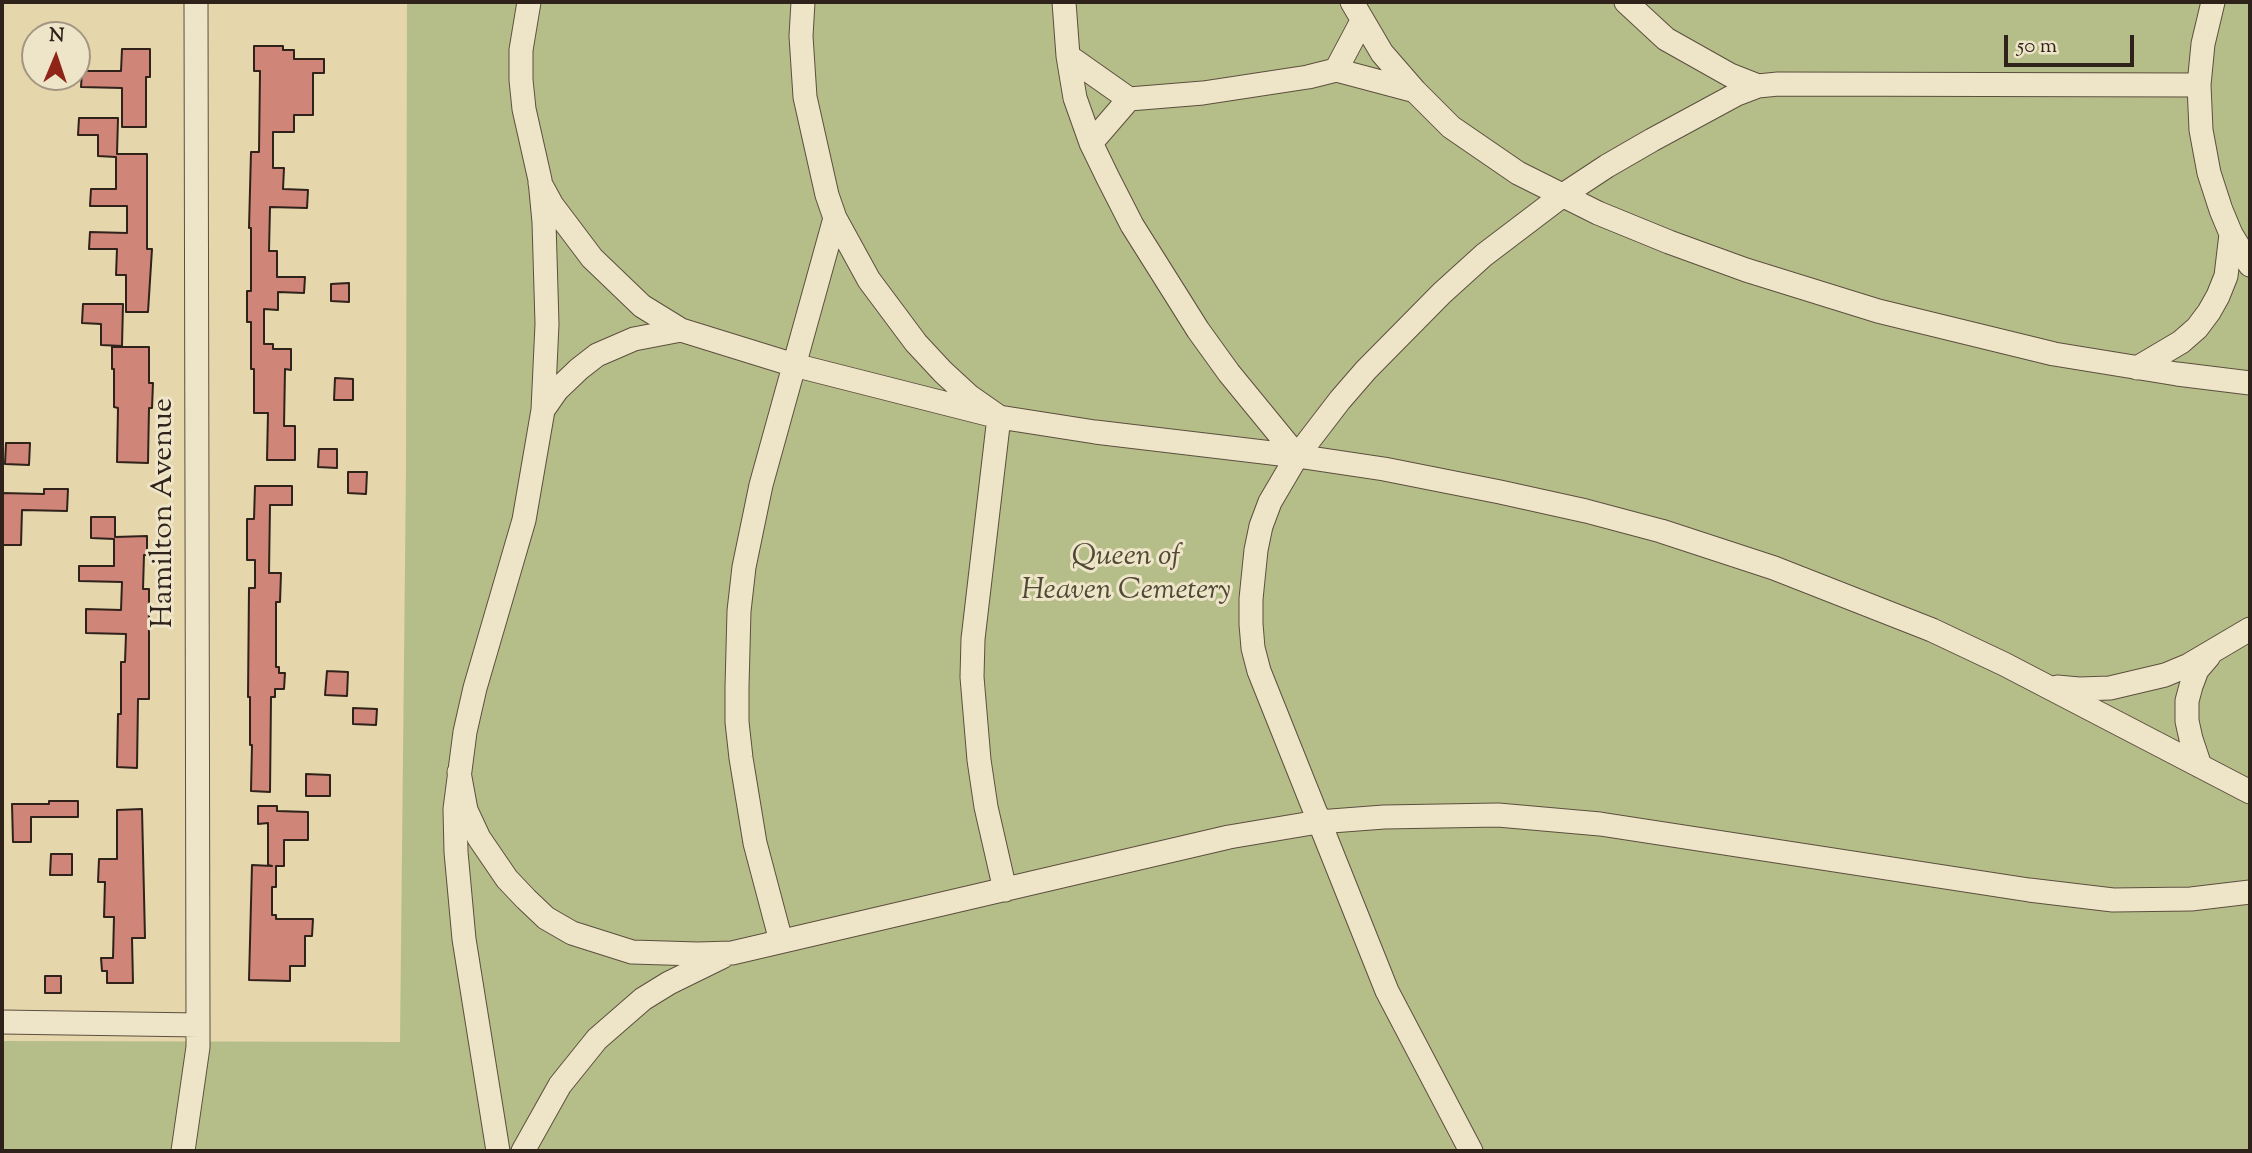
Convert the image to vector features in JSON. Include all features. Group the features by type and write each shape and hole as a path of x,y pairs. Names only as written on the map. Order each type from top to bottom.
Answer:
{"street":[{"name":"Hamilton Avenue","path":"183,1151 198,1047 196,2"},
{"path":"498,1151 464,939 455,809 458,772 475,688 524,520 543,410 547,273 541,183 524,109 521,80 521,50 529,2"},
{"path":"803,2 801,47 805,97 827,195 835,218 869,280 908,333 943,372 969,396 999,417"},
{"path":"1064,2 1068,56 1075,98 1091,143 1132,225 1198,330 1229,373 1297,456"},
{"path":"1626,2 1667,39 1719,69 1758,86"},
{"path":"2213,2 2203,44 2199,85 2201,130 2209,173 2231,234 2250,265"},
{"path":"1335,70 1357,11"},
{"path":"1357,11 1382,53 1451,127 1518,173 1598,213 1669,242 1829,297 1890,314 2054,354 2250,383"},
{"path":"1068,56 1129,99 1258,86 1335,70 1415,90"},
{"path":"1471,1151 1387,990 1318,822 1259,671 1253,648 1252,576 1261,526 1270,502 1297,456 1340,400 1405,330 1484,255 1563,195 1652,140 1737,94 1758,86 1778,84 2199,85"},
{"path":"1091,143 1129,99"},
{"path":"541,183 552,205 592,258 642,306 681,330 794,365 999,417 1121,436 1384,469 1586,511 1721,550 1837,591 1932,630 2250,792"},
{"path":"781,941 755,843 747,798 737,723 737,652 744,567 761,485 835,218"},
{"path":"2137,368 2181,342 2197,328 2209,312 2226,275 2231,234"},
{"path":"543,410 558,390 597,355 634,339 681,330"},
{"path":"999,417 973,639 972,677 978,760 1005,890"},
{"path":"2044,685 2080,689 2123,685 2165,675 2189,665 2250,629"},
{"path":"2200,766 2190,739 2187,701 2197,670 2211,653"},
{"path":"458,772 467,810 479,838 507,879 546,918 572,933 632,952 732,953"},
{"path":"523,1151 560,1085 597,1039 643,999 700,967 732,953 1228,837 1318,822 1384,817 1511,816 1600,824 2071,896 2150,901 2232,896 2250,892"},
{"path":"2,1022 198,1025"}],"green space":[{"name":"Queen of Heaven Cemetery","path":"407,2 2250,2 2250,1151 2,1151 2,1041 400,1042 406,469"}],"building":[{"path":"254,46 283,46 283,50 294,50 294,59 324,59 324,73 313,73 313,115 294,115 294,132 273,132 273,168 284,168 283,189 308,190 307,208 270,207 269,251 277,251 277,277 305,277 304,293 278,292 278,310 264,309 264,344 273,344 273,349 291,349 291,370 285,369 284,426 295,426 295,460 267,460 268,413 254,413 254,369 251,369 251,322 247,322 247,291 251,291 251,152 259,152 260,71 254,71"},
{"path":"122,49 150,49 150,77 146,77 146,127 122,127 122,88 91,87 91,71 121,71"},
{"path":"79,118 118,118 117,154 147,154 147,249 152,249 148,312 126,312 126,275 116,275 117,249 89,249 90,232 127,233 127,206 90,206 91,189 116,189 116,157 98,156 98,135 78,135"},
{"path":"349,283 349,302 331,301 331,284"},
{"path":"83,304 123,304 122,346 101,345 101,324 82,323"},
{"path":"112,347 149,347 149,383 153,383 152,408 149,408 148,463 117,462 118,408 114,407"},
{"path":"335,378 353,379 353,400 334,400"},
{"path":"6,443 30,443 29,465 5,464"},
{"path":"319,449 337,449 337,468 318,467"},
{"path":"348,472 367,472 366,494 348,493"},
{"path":"255,486 292,486 292,505 270,505 269,573 281,573 280,602 276,602 276,667 279,667 279,673 285,673 284,689 275,689 275,697 271,697 270,792 251,791 249,588 255,588 255,560 247,560 247,519 254,519"},
{"path":"44,489 68,489 67,511 22,510 21,545 2,545 2,493 44,494"},
{"path":"91,517 115,517 115,537 147,536 143,589 149,589 149,699 138,699 137,768 117,767 121,662 125,662 126,634 86,633 86,609 121,610 122,582 79,581 79,566 114,566 114,539 91,538"},
{"path":"327,671 348,672 347,696 325,695"},
{"path":"353,708 377,709 376,725 353,724"},
{"path":"306,774 330,775 330,796 306,796"},
{"path":"49,801 78,801 78,817 31,817 31,842 13,842 12,804 49,804"},
{"path":"258,806 277,806 277,811 308,812 308,840 284,840 284,866 276,866 276,887 272,887 272,915 276,915 276,919 313,919 312,936 305,936 305,966 290,966 290,981 249,980 252,865 272,866 268,865 268,823 258,824"},
{"path":"142,809 145,938 132,938 133,983 107,983 107,971 102,971 101,958 113,958 114,917 104,917 105,882 98,882 99,859 117,859 117,810"},
{"path":"51,854 72,854 72,875 50,875"},
{"path":"45,976 61,976 61,993 45,993"}]}
